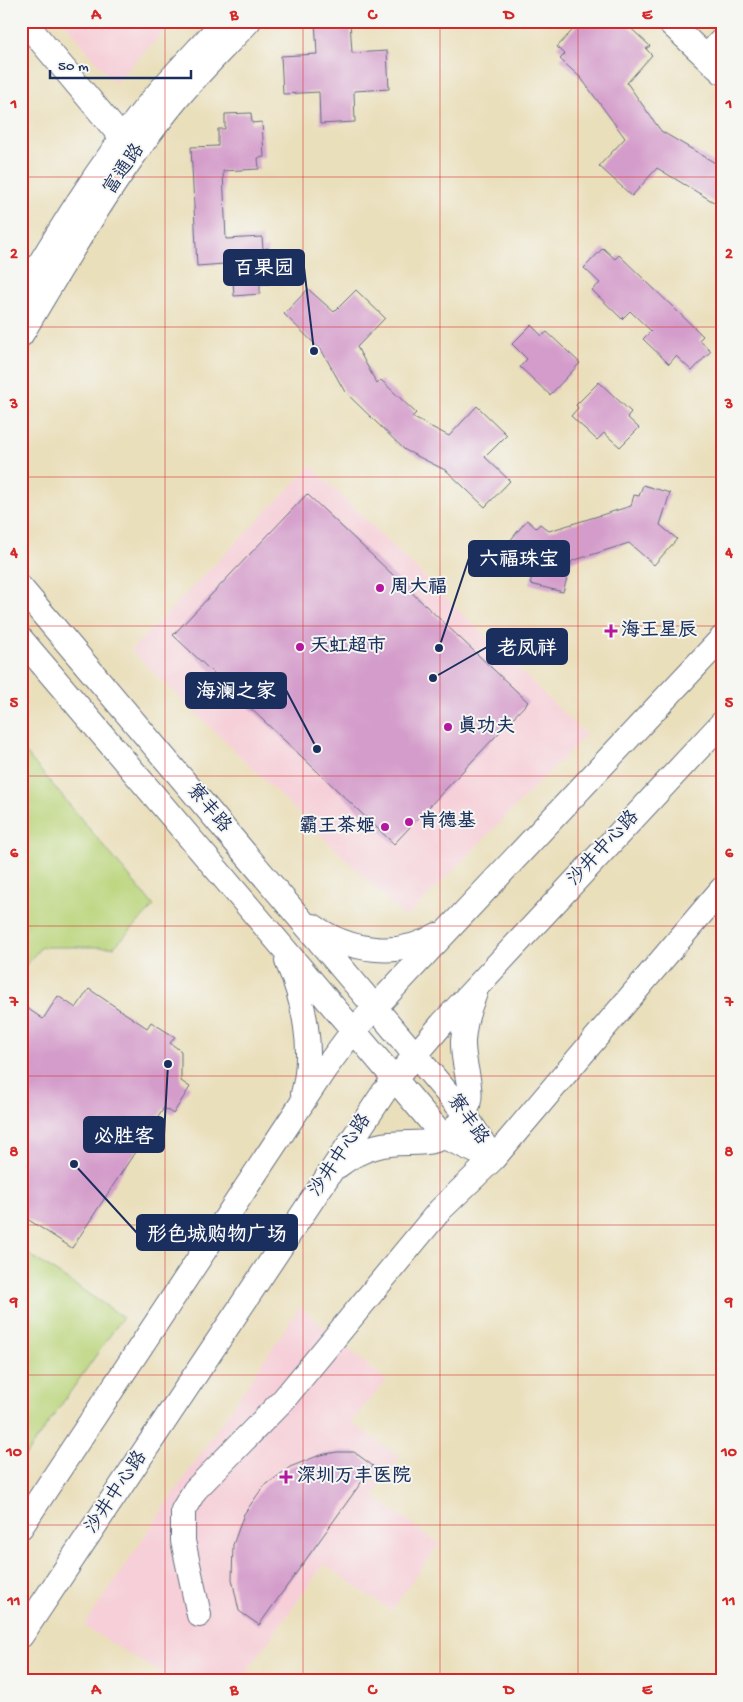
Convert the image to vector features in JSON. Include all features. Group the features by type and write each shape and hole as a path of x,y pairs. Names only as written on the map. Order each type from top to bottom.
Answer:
{"street":[{"path":"24,21 122,138"},
{"name":"富通路","path":"21,295 76,205 122,138 164,86 224,21"},
{"name":"富通路","path":"21,335 74,246 144,142 178,98 249,21"},
{"path":"668,21 716,56"},
{"name":"寮丰路","path":"21,588 465,1114 493,1159"},
{"path":"21,1527 298,1109 353,1031 722,638"},
{"name":"寮丰路","path":"21,639 444,1137 493,1159"},
{"name":"沙井中心路","path":"21,1636 329,1174 394,1080 415,1054 480,983 722,723"},
{"path":"199,1615 183,1541 183,1510 194,1490 284,1399 440,1210 493,1159 722,889"},
{"path":"296,914 332,938 364,948 400,948 417,944 449,927"},
{"path":"276,939 288,962 306,1027 307,1081 298,1109"},
{"path":"329,1174 351,1157 377,1146 424,1144 444,1137 454,1128 465,1114 470,1100 470,1085 463,1041 468,1011 480,983"}],"shaded area":[{"path":"63,21 174,21 114,83"},
{"path":"311,466 586,735 406,918 131,650"},
{"name":"深圳万丰医院","path":"300,1307 386,1381 351,1422 400,1457 373,1496 439,1544 391,1611 324,1564 240,1681 173,1681 84,1626"}],"green space":[{"path":"21,747 154,906 114,947 41,947 21,971"},
{"path":"21,1249 123,1317 21,1462"}],"building":[{"path":"315,21 350,21 352,53 387,51 389,89 354,91 355,122 320,124 319,92 283,94 281,56 317,54"},
{"path":"581,21 623,21 650,46 646,49 652,55 627,83 661,131 722,167 722,207 657,168 632,196 599,166 625,138 581,78 560,59 565,54 557,47"},
{"path":"251,113 252,123 262,122 264,157 258,158 259,169 223,171 226,239 262,237 263,249 268,248 270,284 260,284 260,294 234,296 233,280 225,280 224,264 197,266 191,147 218,146 218,129 225,129 225,114"},
{"path":"603,248 615,259 619,255 703,336 699,340 711,351 692,371 676,356 669,364 643,339 651,331 630,311 622,319 592,290 600,283 584,268"},
{"path":"308,289 334,312 356,290 385,318 357,347 377,384 381,380 416,413 412,417 449,436 477,406 507,435 485,457 510,481 485,507 447,471 405,450 345,392 322,351 284,314"},
{"path":"531,325 542,336 547,332 580,363 550,395 520,367 527,359 512,344"},
{"path":"599,382 631,412 627,417 639,428 620,447 604,433 597,440 571,416 578,408 576,405"},
{"path":"643,485 670,493 660,525 677,539 654,565 629,543 572,561 563,592 530,584 535,563 509,542 527,520 536,528 540,524 549,531 631,506 634,495 639,496"},
{"path":"307,494 528,702 394,844 173,635"},
{"path":"89,989 147,1028 151,1022 175,1037 170,1043 181,1051 181,1081 190,1087 173,1114 164,1108 72,1248 21,1215 21,1004 43,1019 58,996 76,1008"},
{"path":"354,1452 373,1466 259,1625 239,1611 232,1579 233,1545 244,1514 263,1487 290,1467 320,1455"}],"place":[{"name":"百果园","path":"314,351"},
{"name":"周大福","path":"380,588"},
{"name":"海王星辰","path":"611,631"},
{"name":"天虹超市","path":"300,647"},
{"name":"六福珠宝","path":"439,648"},
{"name":"老凤祥","path":"433,678"},
{"name":"真功夫","path":"448,727"},
{"name":"海澜之家","path":"317,749"},
{"name":"肯德基","path":"409,822"},
{"name":"霸王茶姬","path":"385,827"},
{"name":"必胜客","path":"168,1064"},
{"name":"形色城购物广场","path":"74,1164"},
{"name":"深圳万丰医院","path":"286,1477"}]}
